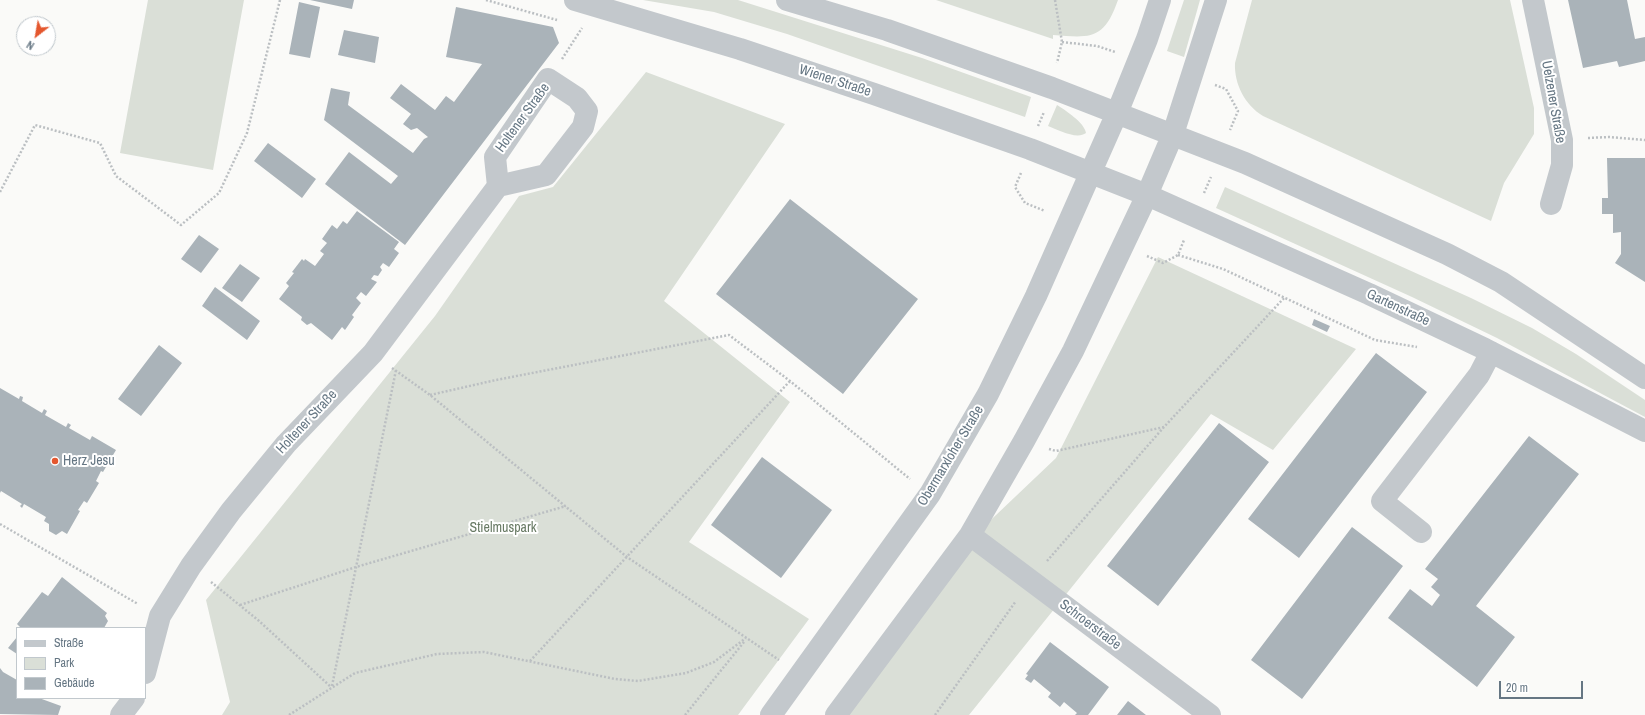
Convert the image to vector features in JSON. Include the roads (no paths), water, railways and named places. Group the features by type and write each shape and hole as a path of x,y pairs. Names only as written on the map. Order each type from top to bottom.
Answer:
{"street":[{"name":"Wiener Straße","path":"575,0 740,50 874,94 1030,149 1147,195"},
{"path":"787,0 887,30 1052,88 1245,163 1446,254 1501,282 1645,378"},
{"name":"Obermarxloher Straße","path":"770,715 930,494 988,394 1036,296 1091,173 1147,39 1160,0"},
{"path":"836,715 970,535 1024,441 1073,351 1147,195 1173,134 1216,0"},
{"name":"Uelzener Straße","path":"1533,0 1562,140 1562,165 1550,204"},
{"name":"Holtener Straße","path":"146,669 160,616 191,566 231,511 286,444 373,353 498,186 546,175 583,127 587,111 577,98 548,79 495,156 498,186"},
{"name":"Gartenstraße","path":"1147,195 1369,294 1491,352 1645,431"},
{"path":"1421,532 1382,500 1479,375 1491,352"},
{"name":"Schroerstraße","path":"970,535 1210,715"},
{"path":"121,715 133,699"}],"place":[{"name":"Herz Jesu","path":"55,461"}],"park label":[{"name":"Stielmuspark","path":"503,528"}]}
